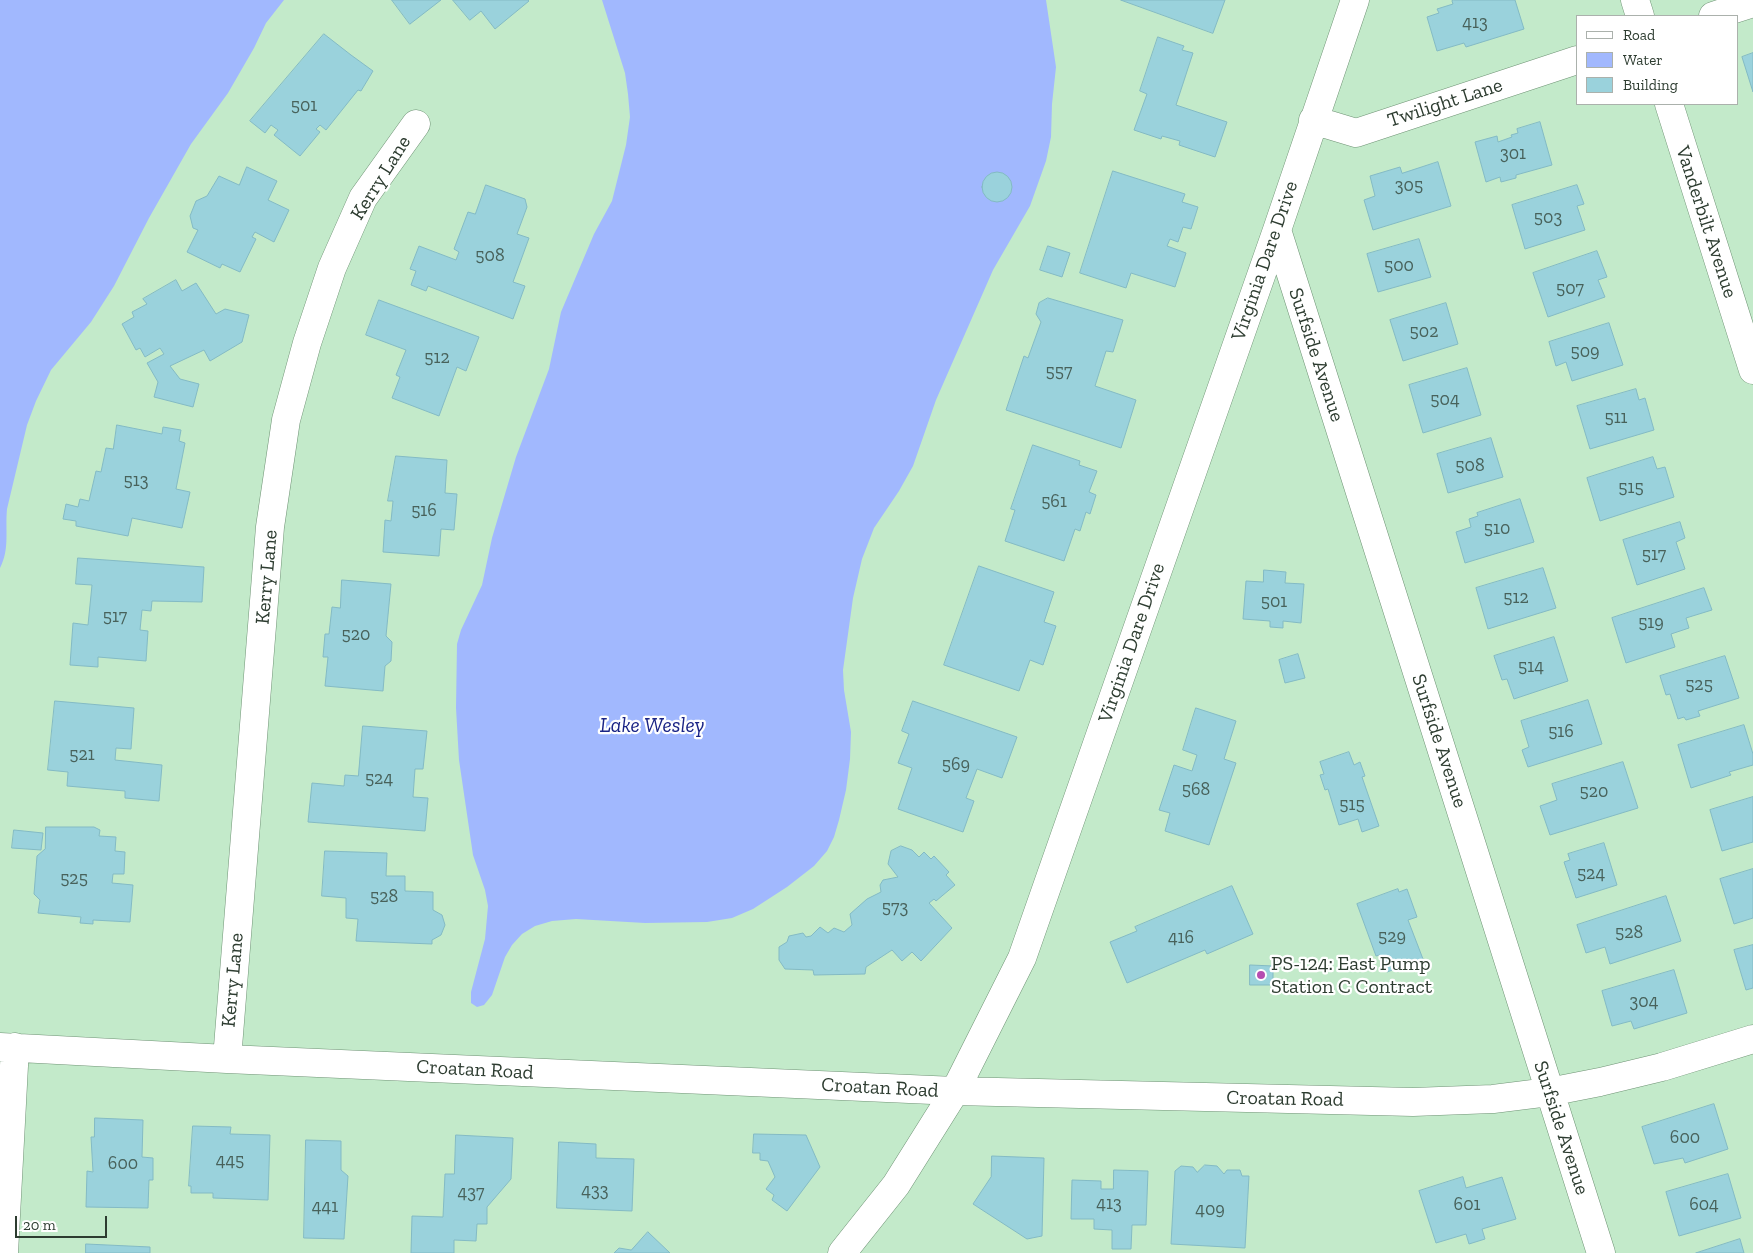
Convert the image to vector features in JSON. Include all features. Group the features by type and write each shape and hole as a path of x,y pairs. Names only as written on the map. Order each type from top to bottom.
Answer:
{"street":[{"name":"Virginia Dare Drive","path":"842,1253 896,1186 955,1091 1022,958 1277,230 1355,0"},
{"path":"1635,0 1640,15"},
{"path":"1716,15 1753,3"},
{"name":"Twilight Lane","path":"1313,120 1356,133 1576,60"},
{"name":"Vanderbilt Avenue","path":"1669,105 1753,370"},
{"name":"Kerry Lane","path":"227,1059 270,527 286,420 307,343 332,268 363,198 416,124"},
{"name":"Surfside Avenue","path":"1277,230 1601,1253"},
{"name":"Croatan Road","path":"8,1047 227,1059 955,1091 1413,1102 1492,1099 1550,1092 1662,1067 1753,1039"},
{"path":"4,1253 8,1047"}],"water":[{"path":"0,0 284,0 266,23 228,93 191,144 149,218 114,286 91,322 51,370 27,425 7,509 6,547 0,568"},
{"name":"Lake Wesley","path":"602,0 1046,0 1056,67 1051,137 1046,161 1030,206 993,270 936,400 913,466 874,528 862,559 853,598 843,670 844,690 851,732 850,759 846,790 839,820 827,851 814,866 787,887 753,909 732,918 707,922 645,923 576,919 552,921 535,926 522,934 512,945 505,957 492,995 484,1005 477,1007 471,1003 471,992 485,939 488,906 485,890 473,855 459,760 456,708 457,644 461,630 482,585 492,538 516,457 549,369 561,312 594,234 612,201 626,145 630,117 625,73"}],"building":[{"path":"392,0 441,0 410,24"},
{"path":"453,0 529,1 495,29 481,11 470,20"},
{"path":"1121,0 1225,0 1213,33"},
{"path":"1515,0 1524,29 1466,47 1464,43 1437,51 1427,17 1439,13 1437,9 1453,4 1452,1"},
{"path":"324,34 373,71 361,91 358,90 326,130 320,125 316,129 320,132 300,156 274,135 278,130 271,125 265,133 250,121"},
{"path":"1158,37 1184,46 1182,50 1193,53 1176,105 1227,122 1215,157 1179,145 1180,141 1162,136 1161,139 1134,130 1147,94 1140,91"},
{"path":"1753,53 1753,92 1742,57"},
{"path":"1540,122 1552,165 1516,175 1516,178 1501,182 1500,177 1486,182 1475,142 1497,136 1498,142 1518,133 1517,129"},
{"path":"1438,162 1451,206 1373,230 1364,200 1375,196 1370,176 1400,167 1402,173"},
{"path":"247,167 277,181 268,200 289,210 274,242 255,232 252,237 256,239 240,272 222,264 220,268 187,252 198,230 193,228 190,216 196,201 207,196 219,176 239,185"},
{"path":"1113,171 1185,194 1182,202 1198,207 1191,229 1183,227 1178,242 1170,239 1167,246 1186,253 1175,287 1131,273 1126,288 1080,273"},
{"path":"997,172 1008,176 1012,187 1008,198 997,202 986,198 982,187 986,176"},
{"path":"486,185 525,199 527,207 517,234 529,238 513,282 525,286 513,319 428,286 426,291 411,285 416,271 410,269 419,246 456,260 459,252 454,249 468,212 475,214"},
{"path":"1577,185 1584,204 1577,206 1585,230 1525,249 1512,205"},
{"path":"1419,239 1431,277 1378,292 1367,254"},
{"path":"1048,246 1070,253 1062,277 1040,270"},
{"path":"1597,251 1607,277 1598,280 1605,297 1548,317 1533,273"},
{"path":"176,280 182,291 196,283 216,314 225,309 249,315 242,342 210,361 204,350 170,366 180,379 199,384 193,407 154,397 158,382 147,363 164,354 160,348 145,357 140,348 136,350 122,324 134,317 132,312 147,304 143,299"},
{"path":"1048,298 1123,320 1113,352 1106,351 1095,386 1136,400 1121,448 1006,410 1024,356 1028,358 1041,322 1036,314 1039,303"},
{"path":"379,300 479,337 466,371 457,367 439,416 392,398 400,377 396,375 406,350 366,335"},
{"path":"1446,303 1458,344 1403,361 1390,320"},
{"path":"1609,323 1623,365 1572,381 1566,362 1556,366 1549,342"},
{"path":"1467,368 1481,415 1423,433 1409,385"},
{"path":"1636,389 1639,400 1645,398 1654,430 1590,449 1577,406"},
{"path":"117,425 162,434 163,427 181,430 179,441 185,443 176,489 190,492 182,528 132,518 128,536 76,526 76,521 63,519 66,504 78,507 80,499 89,501 96,471 101,472 106,448 113,449"},
{"path":"1491,438 1503,477 1448,493 1437,454"},
{"path":"1033,445 1080,461 1079,465 1097,471 1089,492 1096,495 1090,514 1086,512 1080,531 1075,529 1064,561 1005,541 1015,510 1011,509"},
{"path":"396,456 447,460 445,493 457,494 454,530 441,529 439,556 383,552 385,520 391,521 393,501 388,501"},
{"path":"1653,457 1657,469 1665,467 1674,497 1600,521 1587,478"},
{"path":"1520,499 1534,542 1465,563 1456,532 1471,527 1469,519 1478,516 1477,513"},
{"path":"1680,522 1685,538 1676,542 1685,569 1637,585 1623,540"},
{"path":"78,558 204,567 202,602 152,601 151,611 142,610 140,630 148,631 146,661 98,657 98,667 70,665 73,623 88,625 92,585 76,584"},
{"path":"979,566 1054,592 1044,622 1056,626 1043,665 1030,660 1019,691 944,665"},
{"path":"1543,568 1556,608 1488,629 1476,588"},
{"path":"1264,570 1286,572 1285,583 1304,584 1301,623 1283,621 1283,628 1270,627 1270,621 1243,619 1246,581 1263,582"},
{"path":"342,580 391,584 386,636 392,642 391,661 385,666 383,691 325,686 328,657 323,657 325,634 329,634 332,607 340,608"},
{"path":"1704,588 1712,610 1686,618 1689,628 1671,634 1675,647 1626,663 1612,618"},
{"path":"1554,637 1568,681 1514,699 1507,679 1502,680 1494,656"},
{"path":"1298,654 1305,678 1285,683 1279,660"},
{"path":"1725,656 1739,698 1698,711 1700,716 1686,720 1684,717 1678,719 1670,694 1666,695 1660,676"},
{"path":"1588,700 1602,744 1528,767 1522,750 1529,747 1521,721"},
{"path":"55,701 134,708 131,749 116,748 115,760 162,765 159,801 125,798 125,791 67,786 68,772 48,770"},
{"path":"913,701 1017,737 1002,778 977,769 966,798 974,801 963,832 898,809 912,768 898,763 909,734 902,731"},
{"path":"1196,708 1236,721 1224,759 1236,763 1209,845 1165,831 1170,813 1159,810 1174,765 1192,771 1197,755 1183,750"},
{"path":"1744,725 1753,754 1753,765 1729,772 1731,775 1691,788 1678,745"},
{"path":"363,726 427,731 423,769 415,769 413,797 428,798 425,831 308,822 312,783 344,786 345,775 358,776"},
{"path":"1349,752 1354,765 1360,762 1365,776 1362,777 1379,826 1362,832 1358,819 1339,825 1328,789 1325,790 1320,775 1324,774 1320,762"},
{"path":"1623,762 1638,808 1550,835 1540,806 1557,800 1552,784"},
{"path":"1753,797 1753,842 1722,851 1710,810"},
{"path":"46,827 94,827 100,830 99,836 116,837 115,851 125,852 124,874 113,874 112,883 133,885 130,922 93,920 93,924 80,923 81,917 38,913 40,900 34,894 37,856 45,849"},
{"path":"14,830 43,833 41,850 12,848"},
{"path":"1604,843 1617,885 1576,898 1564,862 1570,860 1568,854"},
{"path":"901,846 912,850 919,857 924,852 931,859 934,856 949,872 946,875 955,885 936,901 934,899 929,903 952,928 921,961 912,952 902,961 892,950 866,967 865,974 814,975 813,970 785,969 779,960 779,947 787,942 789,936 803,933 806,937 811,936 820,927 828,933 834,928 844,932 852,925 850,914 867,899 881,892 880,885 883,880 898,877 888,864 891,851"},
{"path":"325,851 387,853 386,876 405,876 405,891 433,892 433,910 442,915 445,925 441,935 432,940 432,944 356,941 358,919 346,918 346,898 322,896"},
{"path":"1753,869 1753,918 1734,924 1720,879"},
{"path":"1232,886 1253,934 1207,954 1205,950 1127,983 1110,942 1137,931 1135,927"},
{"path":"1398,889 1399,892 1407,889 1417,917 1408,920 1423,959 1387,972 1380,955 1376,956 1357,904"},
{"path":"1666,896 1681,941 1610,964 1605,947 1586,953 1577,925"},
{"path":"1753,945 1753,988 1746,990 1734,950"},
{"name":"PS-124: East Pump Station C Contract","path":"1250,965 1273,966 1273,985 1250,985"},
{"path":"1674,970 1687,1013 1634,1029 1631,1021 1612,1026 1602,991"},
{"path":"1714,1104 1728,1149 1685,1163 1683,1158 1654,1164 1642,1127"},
{"path":"95,1118 143,1120 142,1157 153,1158 153,1180 149,1180 148,1208 86,1207 87,1171 93,1172 91,1137 94,1137"},
{"path":"193,1126 231,1127 230,1134 270,1135 268,1200 213,1198 213,1193 191,1193 191,1186 189,1186"},
{"path":"754,1134 806,1135 820,1167 787,1211 772,1200 774,1195 766,1189 775,1177 768,1161 760,1160 760,1153 753,1153"},
{"path":"456,1135 513,1138 511,1179 487,1207 487,1224 477,1224 476,1241 454,1240 454,1253 411,1253 412,1216 443,1217 445,1174 454,1174"},
{"path":"306,1140 341,1141 341,1170 348,1176 344,1239 304,1238"},
{"path":"559,1142 596,1144 596,1158 634,1159 632,1211 557,1208"},
{"path":"992,1156 1044,1158 1042,1236 1027,1239 973,1204 991,1177"},
{"path":"1205,1165 1217,1166 1224,1174 1227,1170 1240,1170 1242,1176 1249,1176 1245,1248 1171,1244 1175,1171 1181,1166 1193,1167 1197,1172"},
{"path":"1114,1170 1148,1171 1146,1225 1132,1225 1131,1249 1112,1249 1112,1230 1094,1229 1094,1219 1071,1219 1072,1180 1101,1181 1101,1189 1113,1189"},
{"path":"1728,1174 1741,1218 1679,1236 1666,1192"},
{"path":"1463,1177 1466,1188 1502,1177 1516,1219 1482,1229 1485,1239 1469,1244 1466,1234 1436,1243 1419,1191"},
{"path":"648,1232 670,1253 614,1253 619,1248 631,1250"},
{"path":"1740,1239 1744,1253 1696,1253"},
{"path":"86,1244 150,1247 150,1253 86,1253"}],"place":[{"name":"PS-124: East Pump Station C Contract","path":"1261,975"}]}
